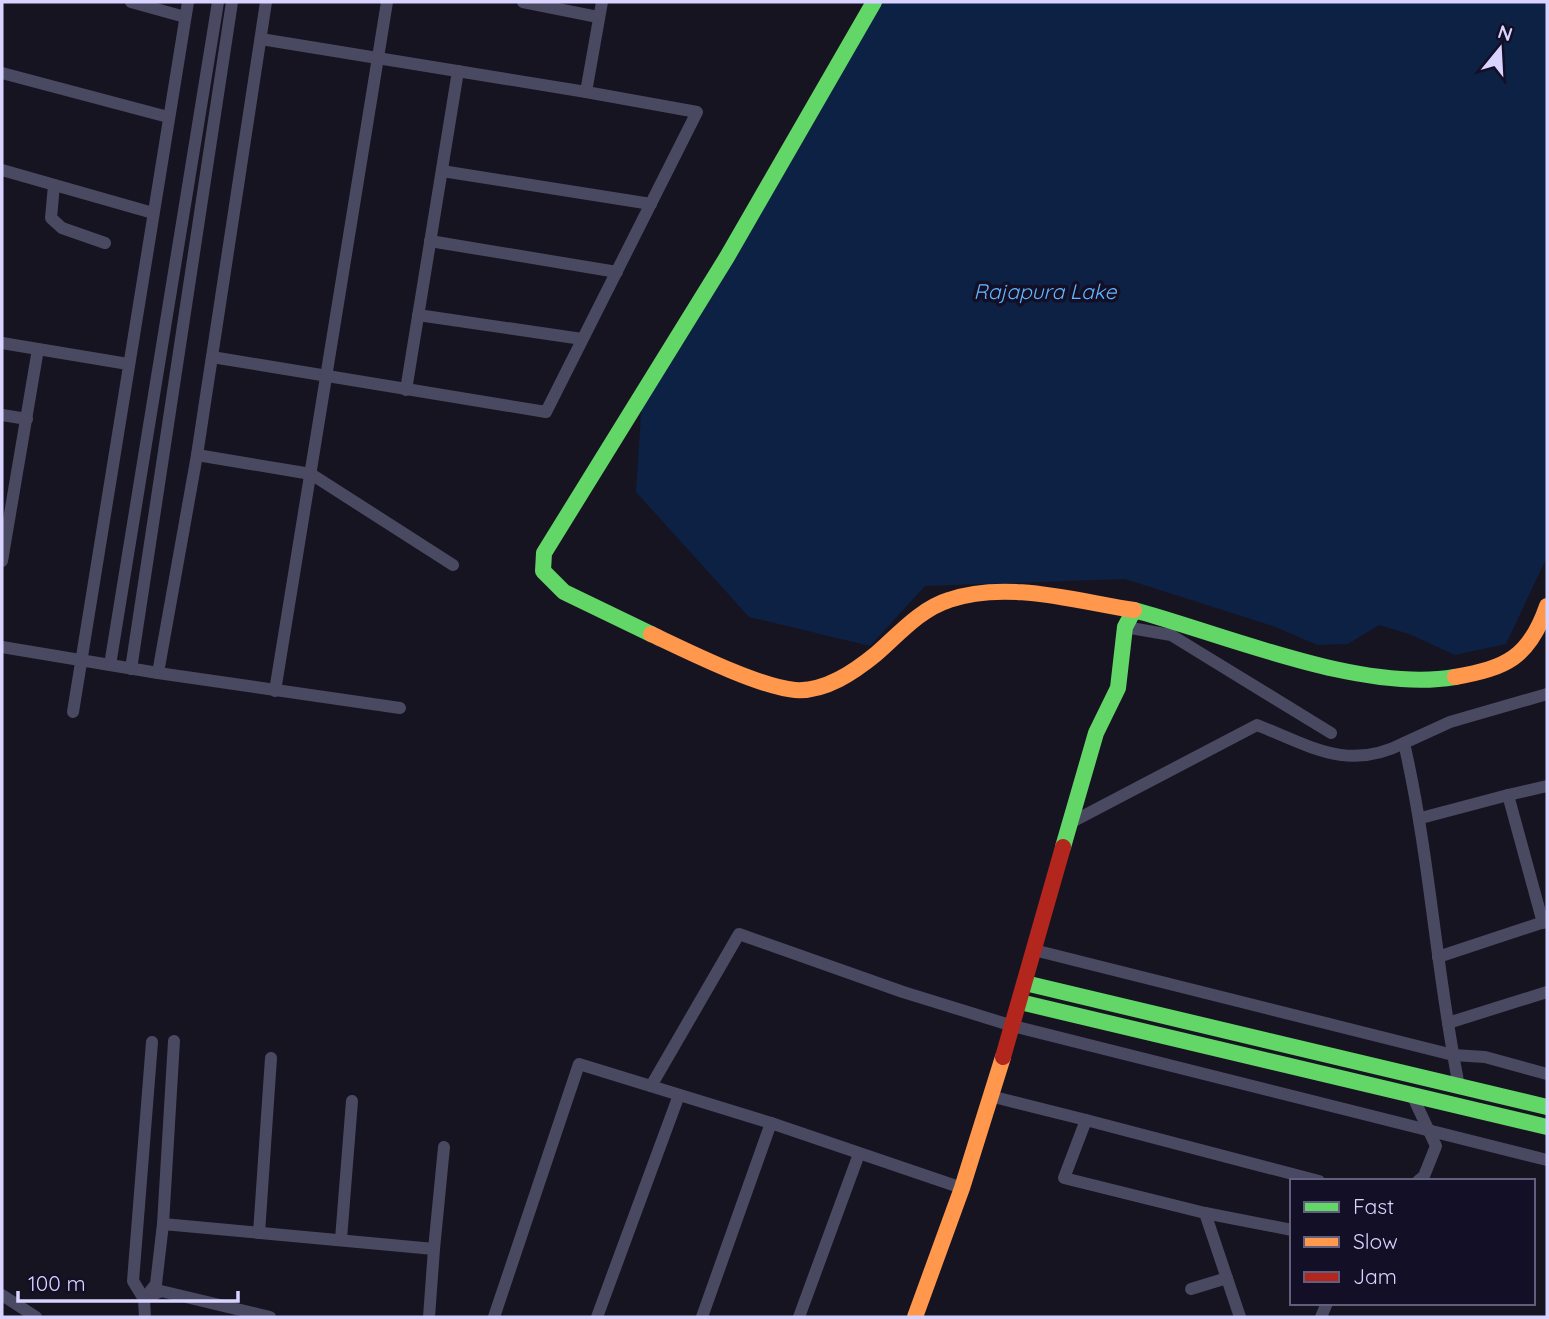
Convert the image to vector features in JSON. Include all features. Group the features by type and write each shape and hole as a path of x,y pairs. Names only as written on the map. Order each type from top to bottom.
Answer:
{"street":[{"path":"131,2 185,17"},
{"path":"73,712 188,2"},
{"path":"158,673 197,455 267,2"},
{"path":"275,691 387,2"},
{"path":"523,2 598,17"},
{"path":"586,93 602,2"},
{"path":"874,2 727,257 544,552 540,566 544,577 564,592 745,675 796,690 830,685 876,656 915,620 946,600 978,593 1045,597 1134,610 1187,622 1349,672 1447,680 1507,664 1531,641 1547,606"},
{"path":"110,665 215,3 231,5 131,668"},
{"path":"212,357 545,412 697,112 261,39"},
{"path":"406,390 458,71"},
{"path":"2,73 168,117"},
{"path":"2,170 152,214"},
{"path":"442,171 651,204"},
{"path":"54,185 51,218 62,228 105,243"},
{"path":"430,241 617,272"},
{"path":"418,315 582,339"},
{"path":"2,344 128,364"},
{"path":"2,561 8,490 27,419 38,349"},
{"path":"2,415 27,419"},
{"path":"197,455 311,474 453,565"},
{"path":"915,1317 962,1188 1013,1026 1068,824 1096,733 1118,688 1125,626 1134,610"},
{"path":"1125,626 1171,635 1331,733"},
{"path":"2,647 275,691 400,708"},
{"path":"1068,824 1257,725 1341,758 1387,752 1450,722 1547,694"},
{"path":"1404,743 1421,818 1438,957 1459,1086"},
{"path":"1421,818 1547,786"},
{"path":"1438,957 1545,922 1508,794"},
{"path":"651,1086 739,934 903,992 1013,1026 1430,1133 1547,1160"},
{"path":"1034,950 1453,1055 1485,1058 1547,1074"},
{"path":"1025,983 1547,1107"},
{"path":"1448,1023 1547,992"},
{"path":"1020,1002 1547,1127"},
{"path":"144,1299 156,1284 163,1224 174,1041"},
{"path":"145,1317 144,1299 132,1281 152,1042"},
{"path":"259,1233 271,1058"},
{"path":"494,1317 579,1064 771,1123 962,1188"},
{"path":"597,1317 679,1095"},
{"path":"1412,1095 1436,1146 1420,1179"},
{"path":"990,1096 1311,1179"},
{"path":"341,1239 352,1101"},
{"path":"1086,1120 1064,1178 1205,1213 1290,1230"},
{"path":"702,1317 771,1123"},
{"path":"429,1317 444,1147"},
{"path":"799,1317 859,1154"},
{"path":"1205,1213 1240,1317"},
{"path":"163,1224 433,1249"},
{"path":"1191,1289 1227,1278"},
{"path":"144,1299 161,1291 270,1317"},
{"path":"2,1295 36,1317"}],"water":[{"name":"Rajapura Lake","path":"865,2 1547,2 1547,557 1506,644 1455,655 1409,634 1379,625 1348,644 1317,645 1273,626 1125,579 925,586 870,646 749,617 636,492 643,382 758,205"}],"traffic: fast":[{"path":"651,634 564,592 543,571 544,553 727,257 874,2"},
{"path":"1063,847 1096,733 1118,688 1125,627 1134,610 1294,659 1336,669 1378,677 1418,680 1455,677"},
{"path":"1025,983 1547,1107"},
{"path":"1020,1002 1547,1127"}],"traffic: slow":[{"path":"651,634 722,667 762,682 806,690 838,680 858,668 910,623 938,604 971,594 1041,594 1134,610"},
{"path":"1455,677 1488,669 1513,658 1532,638 1547,606"},
{"path":"915,1317 962,1188 1003,1057"}],"traffic: jam":[{"path":"1003,1057 1063,847"}]}
